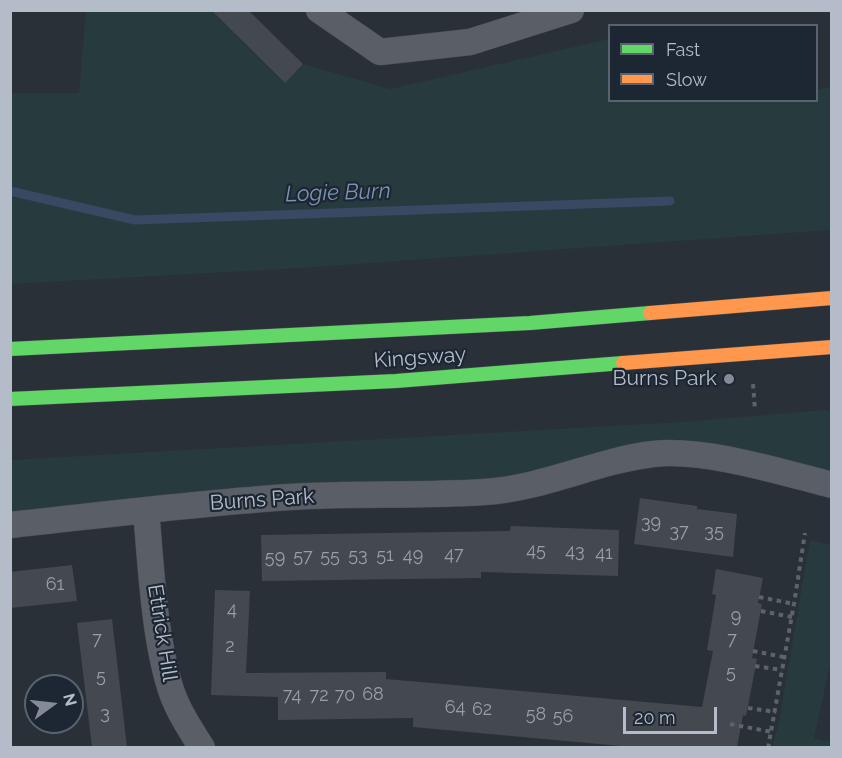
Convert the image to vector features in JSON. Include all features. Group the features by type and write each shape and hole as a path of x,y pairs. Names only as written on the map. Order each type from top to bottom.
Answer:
{"highway":[{"name":"Kingsway","path":"10,349 496,325 831,298"},
{"name":"Kingsway","path":"10,399 396,381 831,347"}],"street":[{"path":"319,10 380,52 470,42 572,10"},
{"name":"Burns Park","path":"10,525 292,497 489,492 555,480 636,457 668,453 690,454 736,462 831,484"},
{"name":"Ettrick Hill","path":"146,510 164,663 171,692 183,718 202,747"}],"path":[{"path":"768,747 776,712 805,533"},
{"path":"759,597 794,604"},
{"path":"760,611 792,617"},
{"path":"753,651 784,657"},
{"path":"755,666 782,670"},
{"path":"748,708 776,712"},
{"path":"730,724 772,732"}],"green space":[{"path":"86,11 211,11 284,83 303,64 390,89 608,39 608,102 818,102 818,90 831,87 831,230 301,268 11,284 10,93 79,93"},
{"path":"825,410 831,412 831,473 702,443 679,439 655,440 633,444 551,469 487,479 293,485 11,513 11,460 682,422"},
{"path":"810,540 831,545 831,665 814,738 831,742 831,747 772,747 779,722"}],"building":[{"path":"211,10 248,10 303,64 285,83"},
{"path":"640,498 737,514 733,557 634,544"},
{"path":"511,526 619,530 618,576 481,572 481,578 262,581 261,535 510,531"},
{"path":"72,565 77,601 10,608 10,572"},
{"path":"716,569 763,578 758,603 762,604 752,658 757,659 746,716 743,715 737,747 632,747 413,727 413,718 278,720 278,697 211,695 215,590 250,591 246,673 386,672 386,679 702,707 713,651 707,650 716,595 712,594"},
{"path":"112,619 127,747 92,747 77,623"}],"waterway":[{"name":"Logie Burn","path":"10,191 135,220 670,201"}],"traffic: fast":[{"path":"10,349 530,323 650,313"},
{"path":"10,399 396,381 623,363"}],"traffic: slow":[{"path":"650,313 832,298"},
{"path":"623,363 832,347"}],"place":[{"name":"Burns Park","path":"729,379"}]}
